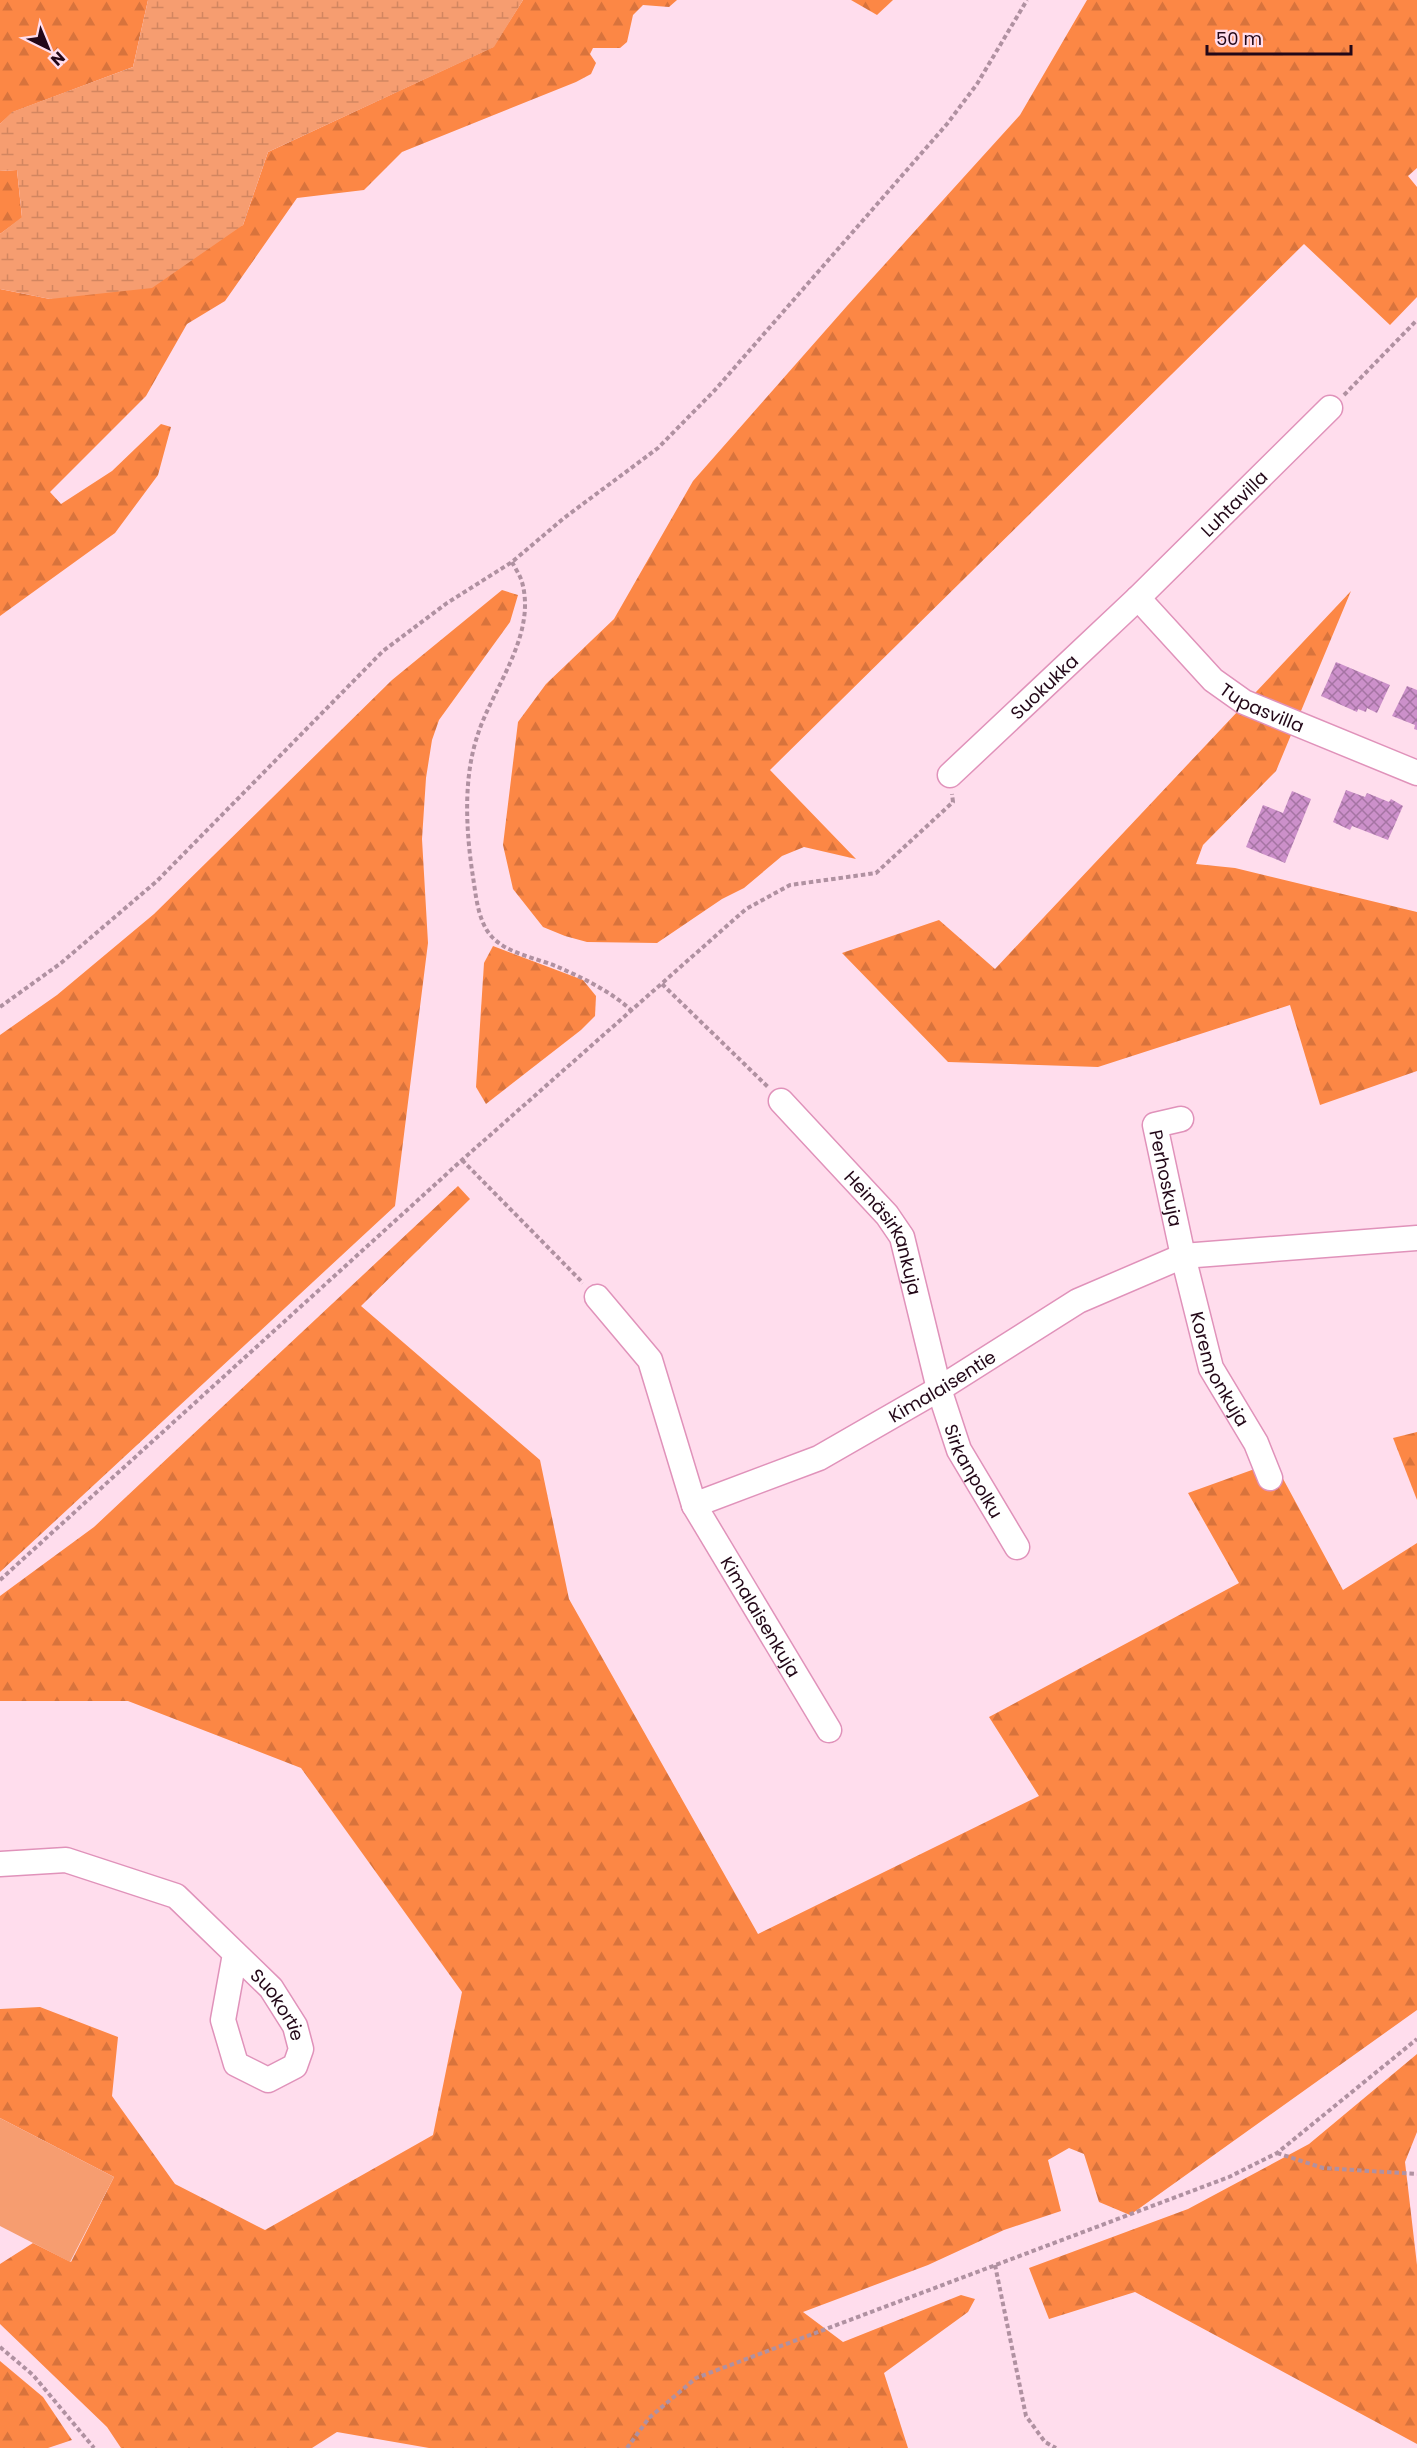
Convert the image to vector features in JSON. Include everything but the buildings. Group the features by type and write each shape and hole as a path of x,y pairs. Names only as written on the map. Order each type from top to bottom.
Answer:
{"street":[{"name":"Luhtavilla","path":"1138,598 1330,408"},
{"name":"Tupasvilla","path":"1138,598 1212,680 1244,702 1417,773"},
{"name":"Suokukka","path":"950,775 1138,598"},
{"name":"Heinäsirkankuja","path":"782,1101 887,1215 902,1237 939,1389"},
{"name":"Perhoskuja","path":"1181,1119 1155,1125 1183,1257"},
{"name":"Kimalaisentie","path":"694,1505 819,1458 939,1389 1078,1301 1183,1257 1417,1238"},
{"name":"Korennonkuja","path":"1183,1257 1211,1368 1256,1443 1270,1478"},
{"path":"597,1297 650,1360 694,1505"},
{"name":"Sirkanpolku","path":"939,1389 959,1450 1017,1547"},
{"name":"Kimalaisenkuja","path":"694,1505 829,1730"},
{"name":"Suokortie","path":"0,1864 66,1860 176,1896 271,1988 295,2026 301,2049 295,2066 268,2080 236,2064 223,2020 235,1954"}],"path":[{"path":"0,1007 61,963 157,881 383,651 447,603 512,562 564,518 658,448 716,390 947,124 976,84 1027,0"},
{"path":"1330,408 1417,320"},
{"path":"512,562 522,581 523,627 477,737 470,769 468,845 482,920 493,938 502,945 558,967 615,997 632,1011"},
{"path":"0,1580 462,1160 746,909 790,885 876,873 953,802 950,775"},
{"path":"662,984 782,1101"},
{"path":"462,1160 597,1297"},
{"path":"627,2448 649,2418 696,2378 1229,2178 1277,2153 1417,2039"},
{"path":"1277,2153 1323,2168 1417,2174"},
{"path":"995,2265 1026,2416 1044,2442 1056,2448"},
{"path":"0,2347 33,2375 94,2448"}],"green space":[{"path":"0,0 148,0 133,67 13,112 0,124"},
{"path":"148,0 523,0 494,47 268,152 243,225 152,288 50,299 0,289 0,234 22,217 17,170 0,171 0,124 12,112 133,67"},
{"path":"523,0 677,0 669,7 643,5 633,15 627,42 620,48 593,48 590,54 596,63 591,74 576,82 402,152 364,190 297,198 225,301 187,324 146,396 50,492 61,504 112,471 161,424 171,427 158,475 115,533 0,616 0,289 50,299 243,225 268,152 493,47"},
{"path":"851,0 893,0 877,15"},
{"path":"1087,0 1417,0 1417,168 1408,176 1417,187 1417,297 1390,325 1304,244 770,770 856,859 804,847 782,856 744,888 722,899 657,943 587,942 543,927 513,889 503,845 518,722 546,684 614,619 693,481 1020,115"},
{"path":"17,170 22,218 0,234 0,171"},
{"path":"502,590 518,595 510,622 439,720 432,740 426,778 422,839 428,943 395,1206 0,1572 0,1035 57,995 154,914 392,680"},
{"path":"1351,591 1276,771 1203,845 1196,864 1235,868 1417,912 1417,1071 1320,1105 1290,1005 1098,1067 948,1062 842,953 939,920 995,969"},
{"path":"493,946 583,980 596,996 595,1016 581,1030 486,1104 476,1087 484,963"},
{"path":"458,1186 470,1199 361,1306 540,1460 569,1599 758,1934 1039,1796 989,1717 1239,1583 1188,1493 1274,1462 1343,1590 1417,1543 1417,2010 1130,2215 1099,2202 1084,2154 1069,2148 1048,2160 1061,2211 1004,2230 928,2265 803,2312 843,2342 961,2295 975,2299 968,2312 884,2373 908,2448 429,2448 337,2432 312,2448 121,2448 107,2427 0,2324 0,2264 33,2243 71,2262 114,2177 0,2118 0,2009 40,2007 118,2037 112,2096 175,2184 265,2230 433,2135 462,1992 301,1768 128,1701 0,1701 0,1596 94,1527"},
{"path":"1417,1432 1417,1500 1393,1438"},
{"path":"1417,2054 1417,2132 1405,2162 1417,2265 1417,2444 1135,2292 1049,2319 1029,2268 1188,2209 1309,2144"},
{"path":"0,2118 114,2177 70,2262 0,2226"},
{"path":"0,2361 43,2397 72,2440 48,2448 0,2448"}]}
